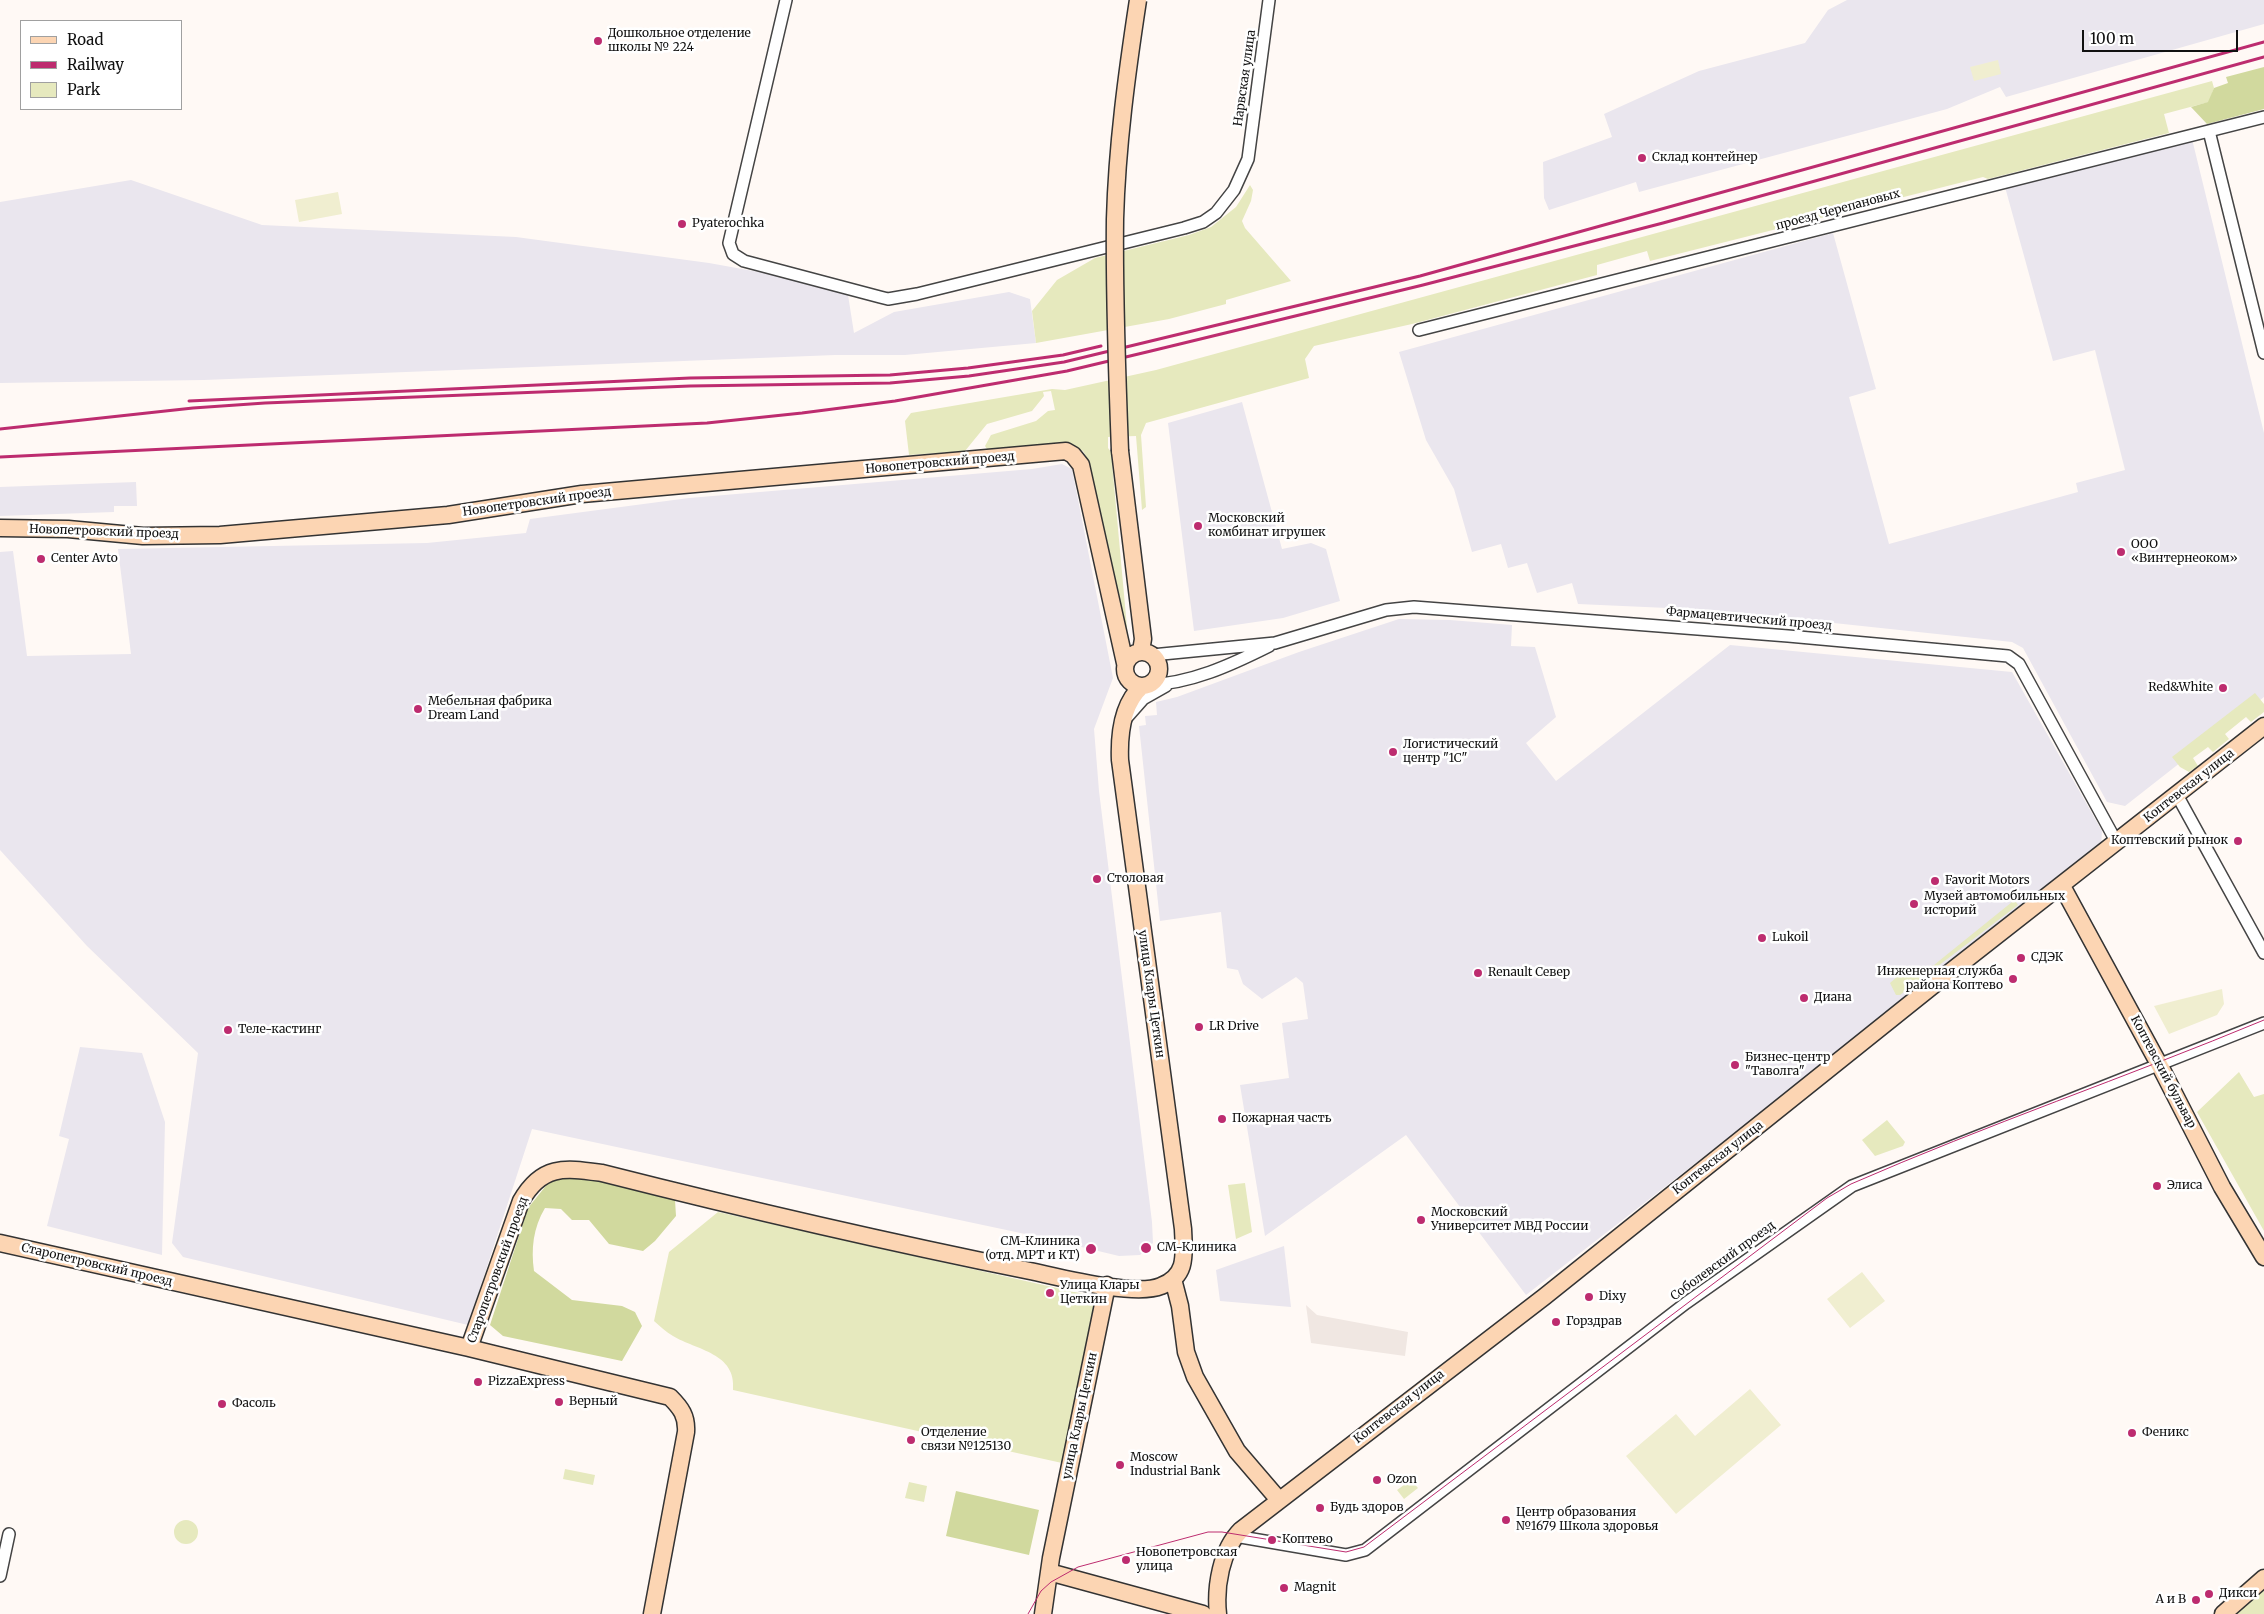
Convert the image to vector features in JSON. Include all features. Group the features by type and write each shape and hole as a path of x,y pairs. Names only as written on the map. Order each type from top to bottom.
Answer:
{"street":[{"name":"Нарвская улица","path":"786,0 729,243 733,254 744,261 888,299 1141,240 1203,222 1216,213 1227,201 1242,175 1248,159 1269,0"},
{"path":"1138,0 1121,135 1115,218 1115,334 1120,451 1143,639 1147,653 1158,663 1158,674 1152,683 1135,678 1131,655 1147,653"},
{"name":"проезд Черепановых","path":"1419,330 2264,117"},
{"path":"2209,131 2264,352"},
{"name":"Новопетровский проезд","path":"0,528 68,529 143,536 220,535 448,515 582,494 1066,451 1073,455"},
{"name":"улица Клары Цеткин","path":"1073,455 1081,465 1135,678 1130,688 1128,707 1122,726 1120,760 1122,787 1184,1229 1184,1265 1174,1279"},
{"name":"Фармацевтический проезд","path":"1122,726 1127,717 1144,700 1170,684 1215,670 1275,643 1386,610 1414,607 1788,636 2008,656 2019,664 2117,843"},
{"name":"Фармацевтический проезд","path":"1147,653 1275,643"},
{"name":"Фармацевтический проезд","path":"1135,678 1170,684"},
{"name":"Коптевская улица","path":"1218,1614 1217,1602 1224,1561 1234,1536 1544,1297 1930,988 2264,726"},
{"path":"2178,795 2264,953"},
{"name":"Коптевский бульвар","path":"2062,886 2160,1066 2222,1187 2264,1257"},
{"name":"Соболевский проезд","path":"1234,1536 1346,1554 1365,1550 1686,1303 1852,1186 2009,1122 2160,1066 2264,1023"},
{"name":"Старопетровский проезд","path":"0,1243 469,1348 521,1201 529,1187 552,1171 571,1169 602,1174 966,1258 1107,1285"},
{"path":"1107,1285 1145,1289 1158,1288 1174,1279 1180,1306 1186,1352 1195,1377 1237,1451 1279,1500"},
{"name":"улица Клары Цеткин","path":"1043,1614 1049,1572 1107,1285"},
{"path":"469,1348 670,1397 682,1408 686,1432 652,1614"},
{"path":"0,1576 9,1534"},
{"path":"1049,1572 1203,1614"},
{"path":"2223,1614 2264,1578"}],"shaded area":[{"path":"1847,0 2264,0 2264,24 2006,97 2000,87 1947,109 1639,192 1636,182 1549,210 1544,198 1543,162 1612,137 1604,114 1699,71 1805,43 1828,10"},
{"path":"1998,60 2001,74 1974,81 1970,67"},
{"path":"2192,139 2264,433 2264,697 2125,806 2107,802 2023,648 2012,642 1712,610 1578,604 1572,583 1537,593 1527,563 1508,568 1501,544 1472,552 1454,489 1426,440 1399,352 1833,233 1876,389 1849,397 1889,544 2078,492 2076,483 2125,470 2095,350 2053,361 2005,187"},
{"path":"131,180 262,225 516,237 709,263 792,278 848,295 854,333 894,312 1009,292 1030,299 1036,343 905,355 835,355 204,380 0,383 0,202"},
{"path":"338,192 342,214 299,222 295,200"},
{"path":"1242,402 1282,549 1311,543 1326,549 1340,601 1283,618 1194,631 1168,423"},
{"path":"1062,464 1072,469 1113,678 1094,729 1099,791 1152,1222 1153,1243 1140,1255 1119,1256 1044,1238 532,1129 468,1325 183,1257 172,1243 198,1053 87,946 0,850 0,552 13,551 27,656 131,654 118,549 427,543 526,533 530,519 689,498 1032,469"},
{"path":"136,482 137,506 114,506 114,512 0,516 0,487"},
{"path":"1399,619 1450,620 1512,625 1511,646 1535,647 1556,717 1526,743 1556,781 1730,645 2012,672 2102,831 2101,848 1526,1295 1406,1135 1265,1236 1240,1085 1289,1078 1282,1023 1308,1019 1303,983 1296,977 1262,999 1243,984 1238,970 1227,968 1221,912 1160,921 1139,726 1146,725 1145,716 1157,715 1156,702 1177,697 1299,652"},
{"path":"2222,989 2224,1004 2217,1015 2169,1034 2154,1006"},
{"path":"80,1047 142,1053 165,1122 162,1255 47,1226 69,1139 59,1136"},
{"path":"1284,1246 1291,1307 1220,1301 1216,1270"},
{"path":"1862,1272 1885,1301 1850,1328 1827,1299"},
{"path":"1306,1305 1317,1315 1408,1332 1405,1356 1311,1343"},
{"path":"1750,1389 1781,1425 1676,1514 1626,1456 1676,1414 1695,1436"}],"green space":[{"path":"2264,67 2264,109 2207,124 2191,107 2208,102 2214,88 2228,83 2226,77"},
{"path":"2212,81 2214,88 2209,102 2164,114 2169,133 1988,179 1983,177 1650,261 1647,251 1597,265 1597,275 1412,324 1314,346 1305,359 1309,378 1146,423 1141,435 1146,507 1142,510 1136,436 1108,437 1108,448 1111,452 1128,638 1126,639 1087,458 1083,451 1066,444 987,449 985,446 991,435 1036,421 1048,411 1055,410 1051,391 1043,392 1044,396 1032,411 987,424 965,451 909,455 905,421 911,413 1052,389 1065,390 1156,370"},
{"path":"1250,185 1253,190 1251,201 1242,221 1245,228 1291,281 1226,300 1226,304 1169,319 1036,343 1032,311 1057,280 1095,258 1189,235 1211,227 1236,207"},
{"path":"2255,693 2264,704 2264,712 2251,722 2246,717 2225,734 2229,739 2213,752 2208,747 2193,758 2198,766 2189,772 2180,767 2172,757"},
{"path":"2012,902 2016,902 2018,905 1900,995 1896,995 1890,983 1905,970 1912,976 1934,965"},
{"path":"2239,1072 2254,1097 2264,1094 2264,1231 2197,1112"},
{"path":"1887,1120 1905,1142 1903,1146 1875,1156 1862,1140"},
{"path":"563,1176 579,1176 675,1200 676,1216 655,1241 643,1251 609,1244 589,1220 572,1220 561,1209 545,1208 535,1231 533,1247 534,1271 572,1300 622,1306 635,1312 642,1326 622,1361 503,1336 490,1325 528,1208 549,1182"},
{"path":"1245,1183 1252,1232 1236,1239 1228,1185"},
{"path":"718,1212 1097,1297 1062,1463 733,1390 733,1378 729,1368 722,1360 703,1349 673,1336 654,1321 669,1252"},
{"path":"565,1469 595,1475 593,1485 563,1479"},
{"path":"1411,1480 1418,1488 1404,1499 1397,1490"},
{"path":"909,1482 927,1486 924,1502 905,1498"},
{"path":"956,1491 1039,1510 1029,1555 946,1536"},
{"path":"186,1520 191,1521 197,1527 197,1537 191,1543 186,1544 181,1543 175,1537 174,1532 175,1527 181,1521"},
{"path":"2264,1585 2264,1614 2230,1614"}],"tram line":[{"path":"1028,1614 1041,1591 1051,1582 1078,1567 1208,1532 1222,1532 1346,1552 1364,1547 1827,1198 1851,1184 1902,1162 2264,1020"}],"railway":[{"path":"0,429 193,408 265,403 690,386 890,383 969,376 1064,362 1420,276 2264,42"},
{"path":"0,457 707,423 895,401 1067,371 1423,285 1663,223 2264,57"},
{"path":"189,401 690,378 890,375 968,368 1063,355 1101,346"}],"place":[{"name":"Дошкольное отделение школы № 224","path":"598,41"},
{"name":"Склад контейнер","path":"1642,158"},
{"name":"Pyaterochka","path":"682,224"},
{"name":"Московский комбинат игрушек","path":"1198,526"},
{"name":"ООО «Винтернеоком»","path":"2121,552"},
{"name":"Center Avto","path":"41,559"},
{"name":"Red&White","path":"2223,688"},
{"name":"Мебельная фабрика Dream Land","path":"418,709"},
{"name":"Логистический центр \"1С\"","path":"1393,752"},
{"name":"Коптевский рынок","path":"2238,841"},
{"name":"Столовая","path":"1097,879"},
{"name":"Favorit Motors","path":"1935,881"},
{"name":"Музей автомобильных историй","path":"1914,904"},
{"name":"Lukoil","path":"1762,938"},
{"name":"СДЭК","path":"2021,958"},
{"name":"Renault Север","path":"1478,973"},
{"name":"Инженерная служба района Коптево","path":"2013,979"},
{"name":"Диана","path":"1804,998"},
{"name":"LR Drive","path":"1199,1027"},
{"name":"Теле-кастинг","path":"228,1030"},
{"name":"Бизнес-центр \"Таволга\"","path":"1735,1065"},
{"name":"Пожарная часть","path":"1222,1119"},
{"name":"Элиса","path":"2157,1186"},
{"name":"Московский Университет МВД России","path":"1421,1220"},
{"name":"СМ-Клиника","path":"1146,1248"},
{"name":"СМ-Клиника (отд. МРТ и КТ)","path":"1091,1249"},
{"name":"Улица Клары Цеткин","path":"1050,1293"},
{"name":"Dixy","path":"1589,1297"},
{"name":"Горздрав","path":"1556,1322"},
{"name":"PizzaExpress","path":"478,1382"},
{"name":"Верный","path":"559,1402"},
{"name":"Фасоль","path":"222,1404"},
{"name":"Феникс","path":"2132,1433"},
{"name":"Отделение связи №125130","path":"911,1440"},
{"name":"Moscow Industrial Bank","path":"1120,1465"},
{"name":"Ozon","path":"1377,1480"},
{"name":"Будь здоров","path":"1320,1508"},
{"name":"Центр образования №1679 Школа здоровья","path":"1506,1520"},
{"name":"Коптево","path":"1272,1540"},
{"name":"Новопетровская улица","path":"1126,1560"},
{"name":"Magnit","path":"1284,1588"},
{"name":"Дикси","path":"2209,1594"},
{"name":"А и В","path":"2196,1600"}]}
